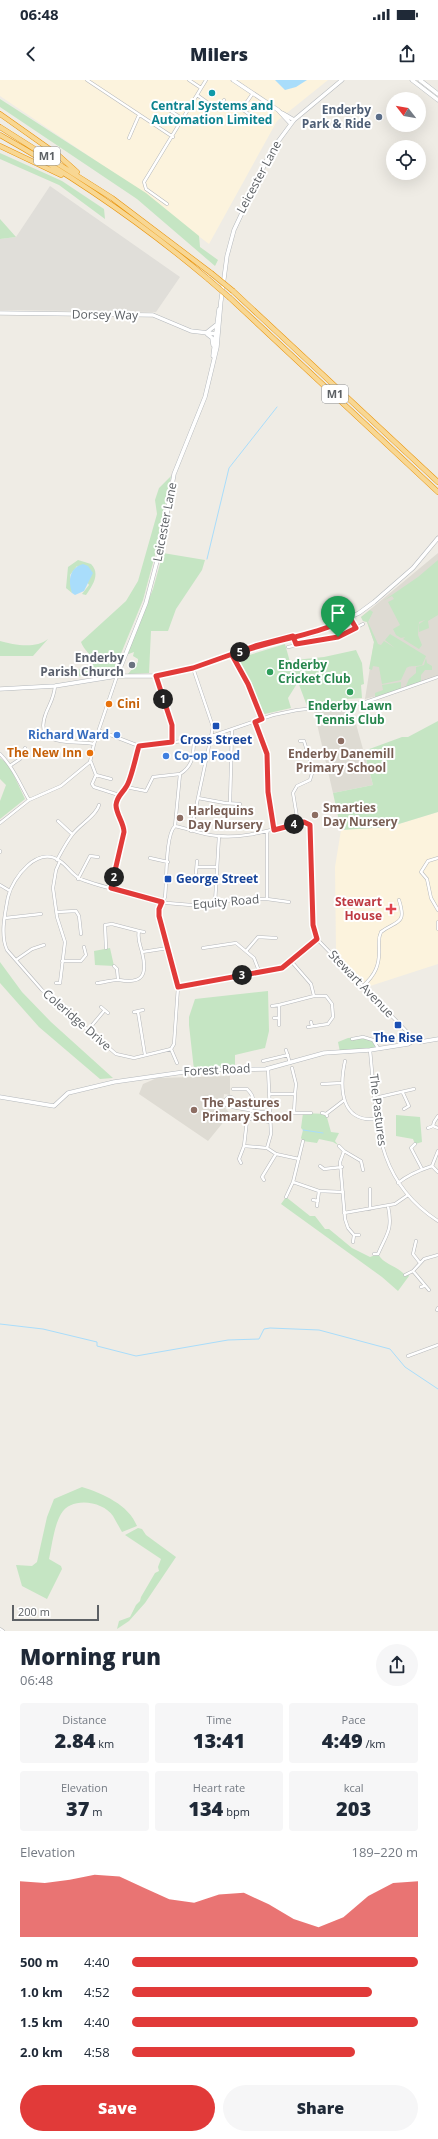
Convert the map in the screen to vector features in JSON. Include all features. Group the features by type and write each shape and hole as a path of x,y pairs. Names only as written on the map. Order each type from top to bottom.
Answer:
{"highway":[{"path":"0,114 58,155 94,186"},
{"name":"M1","path":"0,127 94,186 154,228 233,291 438,482"},
{"name":"M1","path":"0,135 94,194 150,234 208,279 438,492"},
{"path":"0,146 59,174 94,194"}],"street":[{"path":"87,80 173,137"},
{"path":"189,80 201,88"},
{"path":"167,204 144,186 146,178 173,137 206,80"},
{"path":"233,80 282,113 292,122"},
{"name":"Leicester Lane","path":"117,676 146,603 162,542 174,474 205,397 212,367 227,256 238,217 272,151 292,122 342,80"},
{"path":"412,80 438,100"},
{"path":"420,80 437,93"},
{"path":"253,93 242,109 258,120"},
{"path":"197,95 216,108 219,107 224,100"},
{"path":"163,106 183,119"},
{"path":"129,138 139,115"},
{"name":"Leicester Lane","path":"212,367 217,334 216,325 221,300"},
{"name":"Dorsey Way","path":"0,313 153,315 188,330 217,334"},
{"path":"214,346 212,338 206,333 216,325"},
{"path":"0,689 55,686 117,676 156,676 193,668 255,646 332,626 350,618 371,605 399,582 438,538"},
{"path":"350,618 356,628"},
{"path":"288,647 296,644 338,637 363,624"},
{"path":"293,636 296,644"},
{"path":"232,655 248,684 262,719"},
{"path":"191,832 213,727 193,668"},
{"path":"0,823 30,800 61,786 90,762 94,744 100,731 108,700 117,676"},
{"path":"156,676 172,725 172,742"},
{"path":"100,731 139,746 172,742 194,742 262,719 297,710 363,703 438,677"},
{"path":"55,686 54,697 46,712 44,722 44,731 48,737 58,742 94,744"},
{"path":"255,722 267,754 268,792 274,830"},
{"path":"230,803 232,730"},
{"path":"175,826 191,832 219,836 274,830 298,823 293,793 297,786 310,780 312,776 304,741 300,742"},
{"path":"127,787 144,792 147,790 151,777 180,774 192,762 194,742"},
{"path":"111,888 124,832 124,826 116,808 119,795 127,787 139,746"},
{"path":"11,765 20,759 25,748"},
{"path":"0,754 11,765 19,784 30,800"},
{"path":"297,757 308,754"},
{"path":"90,762 96,774 93,786 103,791 119,795"},
{"path":"96,774 111,779"},
{"path":"177,1063 171,1049 174,1044 178,987 159,916 159,909 165,897 172,832 175,826 180,774"},
{"path":"108,797 109,793"},
{"path":"198,798 240,804"},
{"path":"56,983 60,983 65,942 52,888 56,870 59,860 72,834 95,813 100,805"},
{"path":"58,821 72,834"},
{"name":"Stewart Avenue","path":"298,823 308,823 310,825 313,925 317,939 415,1040"},
{"path":"267,831 267,899"},
{"path":"215,903 219,836"},
{"path":"2,928 10,891 28,864 37,858 45,856 59,860 78,879 88,855 98,857"},
{"path":"150,858 168,862"},
{"path":"438,858 428,861 421,872 427,879 431,898 438,910"},
{"path":"196,873 197,862"},
{"path":"197,867 217,867"},
{"name":"Equity Road","path":"78,879 162,902 193,906 208,906 215,903 237,899 267,899 289,902"},
{"path":"0,885 10,891"},
{"path":"363,986 372,977 379,961 378,938 381,932 398,923 402,918 403,911 399,900"},
{"path":"57,912 76,911 79,916 81,934"},
{"path":"5,918 39,915"},
{"path":"438,922 438,929"},
{"path":"106,948 105,925 112,924 144,932"},
{"name":"Coleridge Drive","path":"2,928 4,945 42,990 116,1054 134,1058 171,1049"},
{"path":"97,983 118,980 131,982 137,981 142,976 145,970 138,938 139,931"},
{"path":"246,951 258,938 276,938"},
{"path":"178,987 282,968 317,939"},
{"path":"203,948 236,943 254,958 259,971"},
{"path":"16,960 32,949 44,945"},
{"path":"62,961 80,961 86,955 84,947"},
{"path":"142,952 152,949 168,948"},
{"path":"291,961 311,984 314,996"},
{"path":"114,965 117,970 118,980"},
{"path":"272,1006 322,995 329,999 333,1017 328,1024 308,1027"},
{"path":"279,1005 279,1025"},
{"path":"101,1008 108,1013"},
{"path":"134,1012 143,1010"},
{"path":"88,1030 104,1011"},
{"path":"138,1012 145,1055"},
{"path":"311,1022 312,1026"},
{"path":"355,1040 363,1037 373,1040 378,1048"},
{"name":"Forest Road","path":"0,1097 54,1106 68,1093 114,1082 198,1070 268,1068 324,1053 370,1050 408,1044 415,1040 420,1042 438,1039"},
{"path":"286,1050 290,1063"},
{"name":"The Pastures","path":"370,1050 377,1119 384,1154 398,1183 408,1196 438,1221"},
{"path":"263,1061 288,1055"},
{"path":"345,1062 342,1083 343,1101 358,1118 366,1120 377,1119"},
{"path":"267,1148 271,1134 268,1068"},
{"path":"292,1068 296,1084 294,1113 311,1113"},
{"path":"322,1084 342,1083"},
{"path":"233,1089 247,1089 251,1093 254,1101 251,1111"},
{"path":"375,1098 387,1096 395,1092 403,1093 409,1089 414,1089"},
{"path":"403,1093 409,1106 404,1109"},
{"path":"269,1094 295,1094"},
{"path":"322,1113 326,1115 343,1101"},
{"path":"232,1106 251,1111 270,1112"},
{"path":"233,1116 247,1120 270,1122"},
{"path":"433,1126 438,1116"},
{"path":"241,1163 239,1158 244,1146 247,1120"},
{"path":"428,1128 433,1126 438,1128"},
{"path":"282,1194 286,1195 293,1182 305,1141 301,1138"},
{"path":"415,1144 410,1148 422,1169"},
{"path":"244,1146 267,1148 276,1154 299,1159"},
{"path":"339,1146 344,1151 361,1161 362,1170"},
{"path":"344,1151 341,1156 344,1213 348,1228 354,1235 353,1242"},
{"path":"432,1166 438,1152"},
{"path":"264,1180 262,1177 276,1154"},
{"path":"235,1159 239,1158"},
{"path":"320,1166 324,1169 342,1167"},
{"path":"398,1183 406,1176 432,1166"},
{"path":"432,1166 438,1172"},
{"path":"293,1182 320,1191 343,1192"},
{"path":"370,1189 370,1209"},
{"path":"317,1206 320,1191"},
{"path":"344,1213 388,1206 395,1204 408,1196"},
{"path":"313,1200 318,1201"},
{"path":"374,1254 379,1256 390,1229 391,1220 388,1206"},
{"path":"354,1235 359,1235"},
{"path":"416,1241 413,1254 420,1263"},
{"path":"405,1275 426,1258 438,1255"},
{"path":"413,1270 424,1286 429,1290"},
{"path":"408,1356 438,1345"}],"shaded area":[{"path":"0,80 328,80 277,121 209,244 126,181 0,96"},
{"path":"50,186 180,277 156,312 0,310 0,239 16,237"},
{"path":"438,553 438,676 400,690 365,699 374,642 367,622 363,621 361,617"},
{"name":"Enderby Danemill Primary School","path":"351,706 373,785 333,793 314,711"},
{"path":"438,812 438,964 367,987 336,951 335,867 341,830 389,827"},
{"name":"The Pastures Primary School","path":"230,1076 230,1095 224,1094 223,1105 230,1114 208,1141 139,1094 143,1084 157,1078"}],"green space":[{"path":"0,99 146,193 199,236 200,247 218,260 215,266 137,199 0,107"},
{"path":"0,153 62,181 104,209 105,219 59,185 0,159"},
{"path":"0,219 16,237 0,239"},
{"path":"171,476 158,544 143,600 113,673 61,678 66,672 89,667 94,663 92,657 81,642 126,601 138,581 157,514 155,500 159,488"},
{"path":"163,553 205,560 202,570 176,609 168,631 151,631 149,673 128,674 138,662 138,659 133,656 134,652 126,655 153,589"},
{"path":"78,560 91,564 95,572 91,588 86,595 82,594 89,585 77,566 70,575 72,593 66,588 68,567"},
{"path":"438,560 438,615 428,621 429,628 419,632 419,624 425,620 419,622 418,635 422,645 419,649 403,639 405,637 401,638 396,635 393,629 400,625 388,602 394,599 392,596 383,601 418,577"},
{"path":"370,610 373,612 368,622 378,644 381,645 384,641 395,648 385,640 390,634 426,656 422,665 407,668 401,680 382,684 379,667 373,666 372,670 369,669 374,642 367,622 363,621 361,617"},
{"path":"48,639 33,656 0,656 0,641 18,645 31,645"},
{"path":"285,644 290,662 292,663 292,661 295,660 324,657 356,650 362,663 364,684 361,685 362,698 346,699 346,701 307,706 298,682 288,698 291,708 265,714 261,712 240,662 244,660 243,657"},
{"path":"426,658 427,663 432,666 432,670 425,670 421,675 421,682 405,688 409,679 416,673 416,667 424,665"},
{"path":"401,682 401,690 375,697 375,693 383,690 382,685"},
{"path":"438,721 438,812 389,827 341,830 333,793 373,785 364,751 402,737 408,737"},
{"path":"0,758 9,765 25,799 0,819 0,801 6,785 0,779"},
{"path":"110,948 114,966 95,965 94,951"},
{"path":"0,962 22,992 51,1022 113,1078 100,1079 39,1027 0,983"},
{"path":"268,991 269,1031 265,1048 235,1055 235,1068 194,1070 189,1017 195,999"},
{"path":"363,1037 373,1040 378,1048 340,1052 338,1042 348,1038"},
{"path":"303,1113 326,1114 331,1132 339,1133 335,1141 338,1145 333,1142 319,1139 317,1143 303,1141 301,1138 303,1130 301,1128"},
{"path":"396,1115 420,1117 422,1142 415,1144 413,1139 396,1136"},
{"path":"286,1197 310,1216 315,1216 325,1229 329,1229 352,1248 370,1257 378,1254 383,1261 398,1269 405,1275 408,1273 409,1276 398,1291 382,1277 281,1204"},
{"path":"82,1487 106,1496 114,1501 128,1512 137,1526 122,1532 113,1516 102,1507 95,1504 79,1503 66,1508 61,1514 57,1524 49,1559 61,1566 62,1569 47,1599 22,1586 16,1565 32,1566 37,1562 47,1517 54,1499"},
{"path":"138,1528 142,1529 146,1535 176,1557 145,1603 129,1621 117,1629 119,1621 130,1617 155,1573 159,1571 158,1567 161,1559 125,1535"}],"water":[{"path":"275,80 307,80 296,87 285,90"},
{"path":"83,564 88,566 93,573 84,591 75,595 72,593 70,584 72,572 78,566"}],"waterway":[{"path":"207,559 229,468 277,407"},
{"path":"303,1130 323,1133"},
{"path":"0,1324 43,1329 97,1342 97,1346 136,1356 228,1340 259,1339 264,1329 270,1328 319,1330 390,1349 405,1367 438,1389"}],"place":[{"name":"Central Systems and Automation Limited","path":"212,93"},
{"name":"Enderby Park & Ride","path":"379,117"},
{"name":"Enderby Parish Church","path":"132,665"},
{"name":"Enderby Cricket Club","path":"270,672"},
{"name":"Enderby Lawn Tennis Club","path":"350,692"},
{"name":"Cini","path":"109,704"},
{"name":"Cross Street","path":"216,726"},
{"name":"Richard Ward","path":"117,735"},
{"name":"Enderby Danemill Primary School","path":"341,741"},
{"name":"The New Inn","path":"90,753"},
{"name":"Co-op Food","path":"166,756"},
{"name":"Smarties Day Nursery","path":"315,815"},
{"name":"Harlequins Day Nursery","path":"180,818"},
{"name":"George Street","path":"168,879"},
{"name":"Stewart House","path":"391,909"},
{"name":"The Rise","path":"398,1025"},
{"name":"The Pastures Primary School","path":"194,1110"}],"route":[{"path":"338,637 296,644 293,636 255,646 193,668 156,676 172,725 172,742 139,746 126,787 119,795 116,806 124,826 124,832 111,888 162,902 159,909 159,916 178,987 282,968 317,939 313,925 310,825 304,822 274,830 269,803 267,754 255,722 262,719 248,684 232,655 255,646 276,640 332,626 350,618 356,628 338,637"}]}
